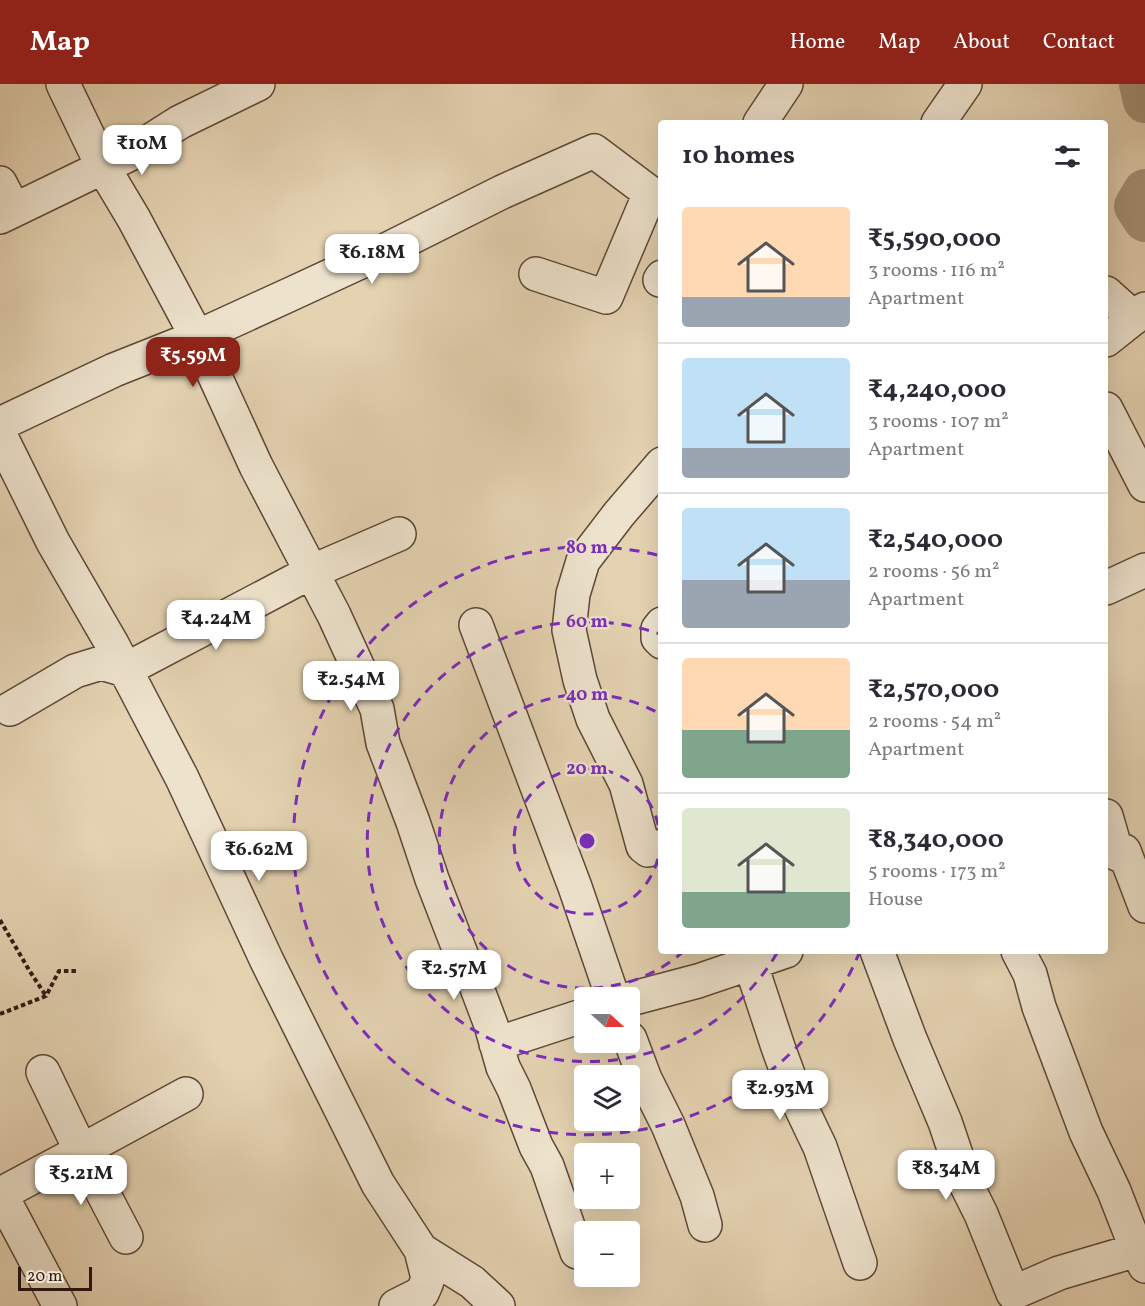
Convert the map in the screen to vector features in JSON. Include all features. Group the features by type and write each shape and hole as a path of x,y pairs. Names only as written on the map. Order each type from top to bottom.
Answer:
{"street":[{"path":"63,84 103,166 134,219 196,337 256,466 334,615 377,709 383,743 450,927 474,980 502,1067 514,1089 536,1146 548,1166 574,1243"},
{"path":"5,203 128,155 180,122 258,84"},
{"path":"762,120 786,84"},
{"path":"0,424 114,370 196,337 382,252 502,192 594,151 650,194 606,297 536,274"},
{"path":"1108,294 1140,313 1108,338"},
{"path":"1108,413 1145,485"},
{"path":"0,435 53,542 182,778 272,971 378,1184 421,1250 428,1278 422,1293 396,1306"},
{"path":"658,469 583,561 573,594 569,630 580,680 593,719 626,784 643,846 648,850 658,848"},
{"path":"10,709 75,671 101,663 125,670 311,572 399,534"},
{"path":"1108,587 1145,570"},
{"path":"476,625 575,887 609,987"},
{"path":"1108,820 1145,906"},
{"path":"640,996 698,981 776,954"},
{"path":"878,954 910,1039 945,1122 966,1184 981,1214 1016,1300 1059,1274 1142,1255 1086,1132 1039,1007 1030,974 1020,954"},
{"path":"750,962 797,1099 820,1147 860,1263"},
{"path":"496,1044 574,1019"},
{"path":"635,1053 697,1196 705,1225"},
{"path":"43,1072 126,1237"},
{"path":"60,1306 0,1194 186,1094"},
{"path":"421,1250 472,1282 498,1306"}],"path":[{"path":"0,920 46,996"},
{"path":"0,1014 46,996 59,971 78,971"}],"waterway":[{"path":"1141,84 1145,101"},
{"path":"1145,191 1136,206 1145,220"}]}
